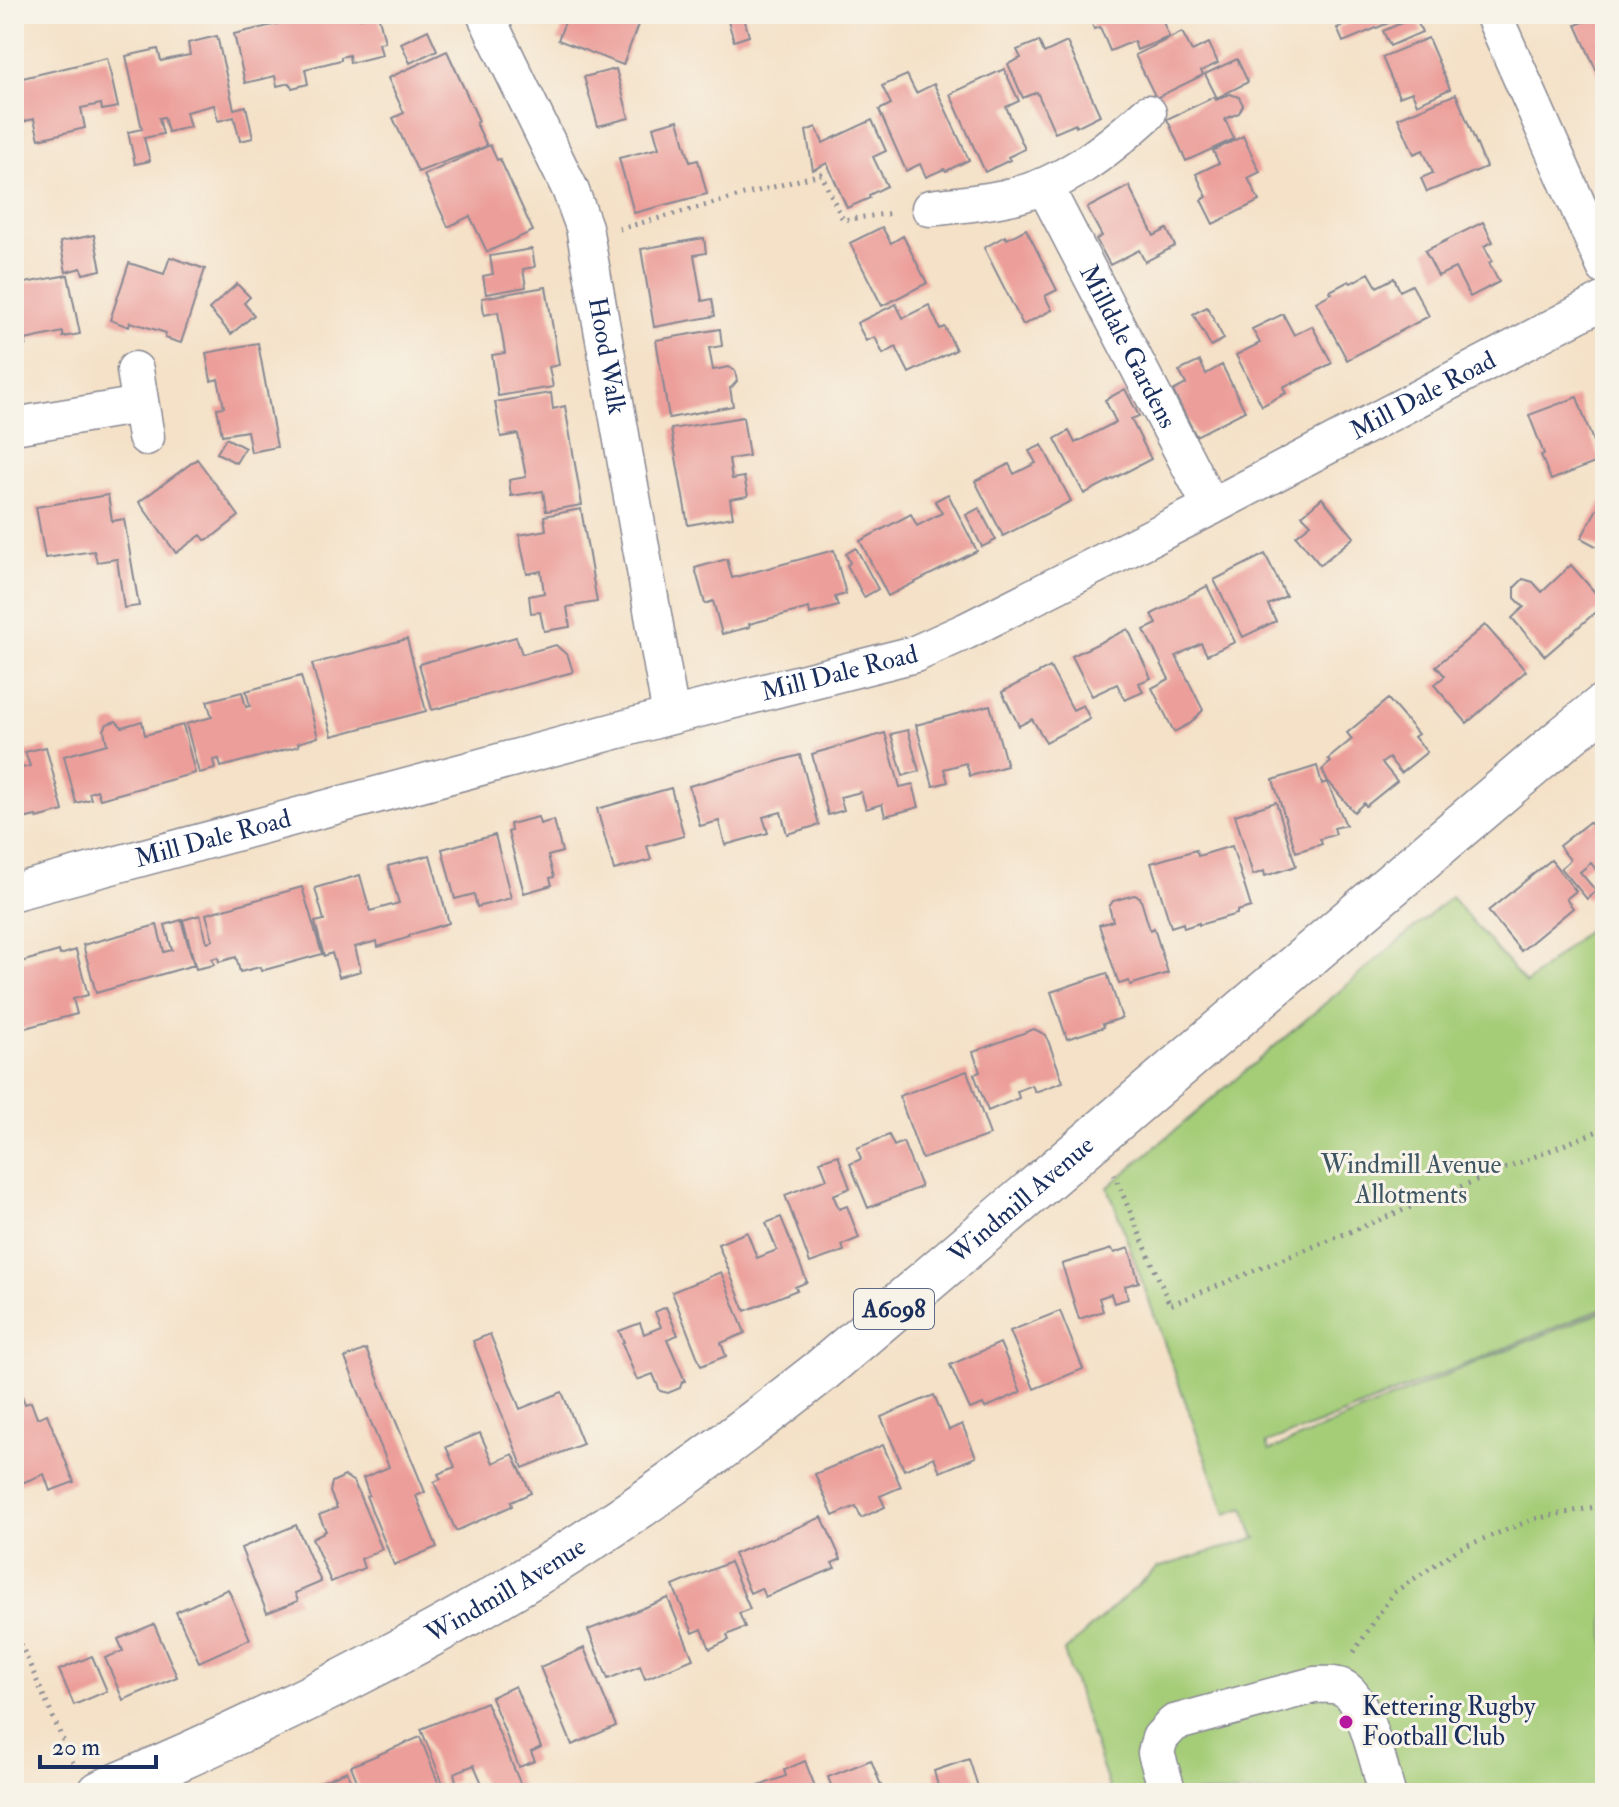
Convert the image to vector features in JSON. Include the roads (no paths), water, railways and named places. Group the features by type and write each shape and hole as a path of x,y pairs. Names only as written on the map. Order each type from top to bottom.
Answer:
{"main road":[{"name":"Windmill Avenue","path":"94,1786 202,1749 302,1702 468,1613 585,1543 748,1429 821,1371 1605,705"}],"street":[{"name":"Hood Walk","path":"485,14 570,189 584,227 671,716"},
{"path":"1493,14 1605,267"},
{"path":"930,208 1005,198 1045,187 1115,143 1148,113"},
{"name":"Milldale Gardens","path":"1045,187 1211,507"},
{"name":"Mill Dale Road","path":"14,892 915,654 1211,507 1605,300"},
{"path":"14,426 140,404"},
{"path":"1168,1793 1156,1753 1160,1738 1174,1723 1314,1685 1347,1689 1362,1710 1387,1793"}],"place":[{"name":"Kettering Rugby Football Club","path":"1346,1722"}],"park label":[{"name":"Windmill Avenue Allotments","path":"1411,1180"}]}
